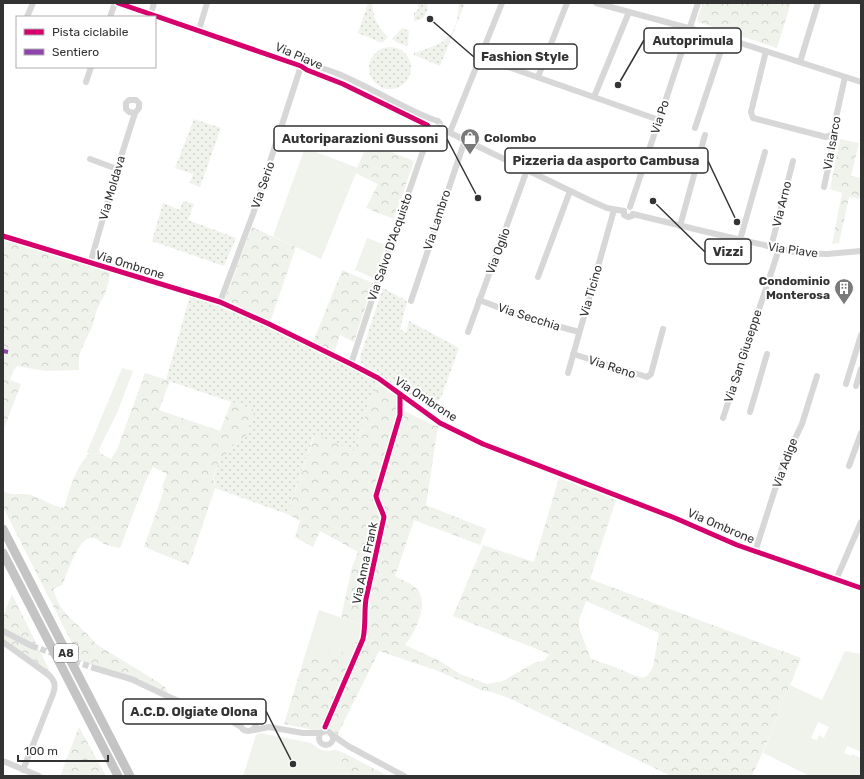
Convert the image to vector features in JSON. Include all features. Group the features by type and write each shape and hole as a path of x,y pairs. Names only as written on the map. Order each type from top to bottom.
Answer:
{"highway":[{"name":"A8","path":"3,529 130,776"},
{"name":"A8","path":"3,553 118,776"}],"street":[{"path":"27,16 33,3"},
{"path":"110,16 115,3"},
{"name":"Via Piave","path":"118,3 301,66 307,70 343,84 430,128"},
{"path":"151,14 154,3"},
{"path":"199,30 207,3"},
{"path":"450,132 502,3"},
{"path":"538,78 568,3"},
{"path":"596,3 690,27 861,82"},
{"name":"Via Po","path":"630,207 698,3"},
{"path":"800,62 818,3"},
{"path":"594,97 629,12"},
{"path":"696,128 725,38"},
{"path":"766,51 751,112 753,118 826,137 831,135"},
{"path":"480,57 659,120"},
{"name":"Via Piave","path":"301,66 312,66 331,71 434,120 439,123 440,128 570,191 600,205 614,210 624,211 624,215 628,217 632,216 633,214 803,254 861,251"},
{"name":"Via Serio","path":"220,302 255,208 301,66"},
{"path":"86,82 91,68"},
{"name":"Via Isarco","path":"824,187 833,145 831,135 833,133 845,77"},
{"name":"Via Moldava","path":"90,264 117,169 135,113"},
{"path":"434,120 431,122 430,128 436,132 440,128"},
{"name":"Via Salvo D'Acquisto","path":"351,364 430,128"},
{"path":"680,226 706,135"},
{"name":"Via Lambro","path":"411,301 465,140"},
{"path":"740,240 764,152"},
{"path":"90,159 117,169"},
{"name":"Via Arno","path":"771,247 793,161"},
{"name":"Via Oglio","path":"468,332 527,170"},
{"path":"538,277 570,191"},
{"path":"624,211 626,208 630,207 633,210 633,214"},
{"name":"Via Ticino","path":"568,373 614,210"},
{"name":"Via Ombrone","path":"3,236 90,264 220,302 269,324 378,378 440,423 483,444 674,518 755,552 861,588"},
{"name":"Via San Giuseppe","path":"723,418 779,249"},
{"name":"Via Secchia","path":"479,300 524,317 579,332"},
{"name":"Via Reno","path":"573,354 647,377 651,374 663,329"},
{"path":"846,384 861,335"},
{"path":"750,412 767,354"},
{"path":"856,386 861,369"},
{"name":"Via Adige","path":"755,552 786,456 802,424 817,376"},
{"name":"Via Anna Frank","path":"322,732 363,638 365,630 364,609 384,518 376,496 400,415 400,395"},
{"path":"850,466 861,433"},
{"path":"836,580 861,522"},
{"path":"3,630 32,646"},
{"path":"3,642 49,675 55,685 53,694 23,770"},
{"path":"94,668 131,679 204,712 226,719 241,727 245,731 269,727 303,733 327,731 348,746 404,776"},
{"path":"226,719 242,718 247,715 269,727"},
{"path":"241,727 240,721 242,718"},
{"path":"254,730 257,725 255,718"},
{"path":"321,743 319,737 322,732"},
{"path":"303,733 325,745 337,744 348,746"},
{"path":"329,744 333,738 331,734"},
{"path":"3,761 39,776"}],"green space":[{"path":"368,3 372,3 376,22 388,37 382,43 358,33"},
{"path":"417,3 427,3 427,10 423,18 414,21 414,12 419,8"},
{"path":"458,3 465,3 440,66 414,55 414,53 441,43 452,33 458,17"},
{"path":"703,3 791,3 777,48 698,22 697,19"},
{"path":"402,28 409,31 408,46 398,43 392,39"},
{"path":"390,47 405,53 411,68 405,83 390,89 375,83 369,68 375,53"},
{"path":"194,119 221,128 200,187 190,183 193,174 175,168"},
{"path":"373,131 393,140 388,151 414,161 394,219 366,208 378,184 355,173"},
{"path":"840,139 859,143 851,176 861,178 861,199 849,197 839,243 832,244 842,193 830,189"},
{"path":"305,148 358,168 321,259 273,236"},
{"path":"183,201 194,204 188,220 236,238 224,266 152,241 163,203 180,210"},
{"path":"252,227 296,247 270,322 224,301"},
{"path":"3,238 110,272 105,294 97,309 92,327 79,356 79,370 45,371 17,366 13,371 10,380 21,384 3,431"},
{"path":"367,238 386,245 374,278 355,270"},
{"path":"342,270 373,283 354,342 340,335 334,353 313,342"},
{"path":"383,288 407,301 400,329 406,333 409,321 459,348 442,395 433,410 362,364 360,358 361,354"},
{"path":"190,296 239,314 286,334 333,357 378,382 371,396 354,451 314,435 287,514 215,488 214,480 217,467 242,432 255,410 166,380"},
{"path":"122,368 133,371 117,413 99,449 100,453 89,454 87,452"},
{"path":"145,373 170,381 159,410 220,431 231,402 255,410 244,441 237,440 218,464 213,478 215,488 189,565 144,547 164,490 162,487 167,474 153,467 146,480 120,548 104,544 94,538 86,540 81,544 73,558 62,585 53,589 56,599 66,614 96,644 164,686 167,691 167,695 81,661 3,507 3,491 10,494 31,495 64,508 71,486 84,459 89,454 100,453 111,459 117,450"},
{"path":"378,382 397,397 398,408 438,426 426,505 486,529 480,545 414,520 395,576 409,583 417,589 421,595 422,610 420,618 417,626 405,645 440,661 460,674 487,684 503,681 534,663 545,660 549,654 453,616 483,545 534,562 559,478 616,500 590,579 801,658 752,776 671,776 513,700 495,693 481,690 438,671 379,651 337,736 330,728 325,728 319,731 284,724 305,655 324,661 329,648 363,625 341,617 352,567 358,552 320,531 313,547 295,537 300,521 287,514 315,434 354,451 371,396","holes":["586,601 659,633 653,667 648,675 643,678 591,659 579,628 579,620"]},
{"path":"12,594 57,686 3,644 3,617"},
{"path":"319,610 363,625 350,655 330,648 324,662 305,655"},
{"path":"845,651 861,654 861,752 847,746 844,753 851,756 852,754 861,758 860,776 810,776 763,753 790,685 822,700","holes":["818,722 829,727 824,738 819,735 817,740 811,738"]},
{"path":"79,727 106,776 60,776"},
{"path":"260,733 311,743 319,749 325,751 336,750 344,753 336,776 243,776 256,735"},
{"path":"344,753 388,776 336,776"}],"tunnel":[{"path":"32,646 94,668"}],"marked path":[{"path":"3,351 8,352"}],"cycle path":[{"path":"118,3 156,16"},
{"path":"156,16 301,66 307,70 343,84 427,125 433,132 438,131 440,128"},
{"path":"3,236 220,302 269,324 378,378 440,423 483,444 675,518 737,545 861,588"},
{"path":"325,727 363,639 366,599 384,517 376,496 400,415 400,395"}],"place":[{"name":"Fashion Style","path":"430,19"},
{"name":"Autoprimula","path":"618,85"},
{"name":"Colombo","path":"470,155"},
{"name":"Autoriparazioni Gussoni","path":"478,198"},
{"name":"Vizzi","path":"653,201"},
{"name":"Pizzeria da asporto Cambusa","path":"737,222"},
{"name":"Condominio Monterosa","path":"844,305"},
{"name":"A.C.D. Olgiate Olona","path":"293,764"}]}
